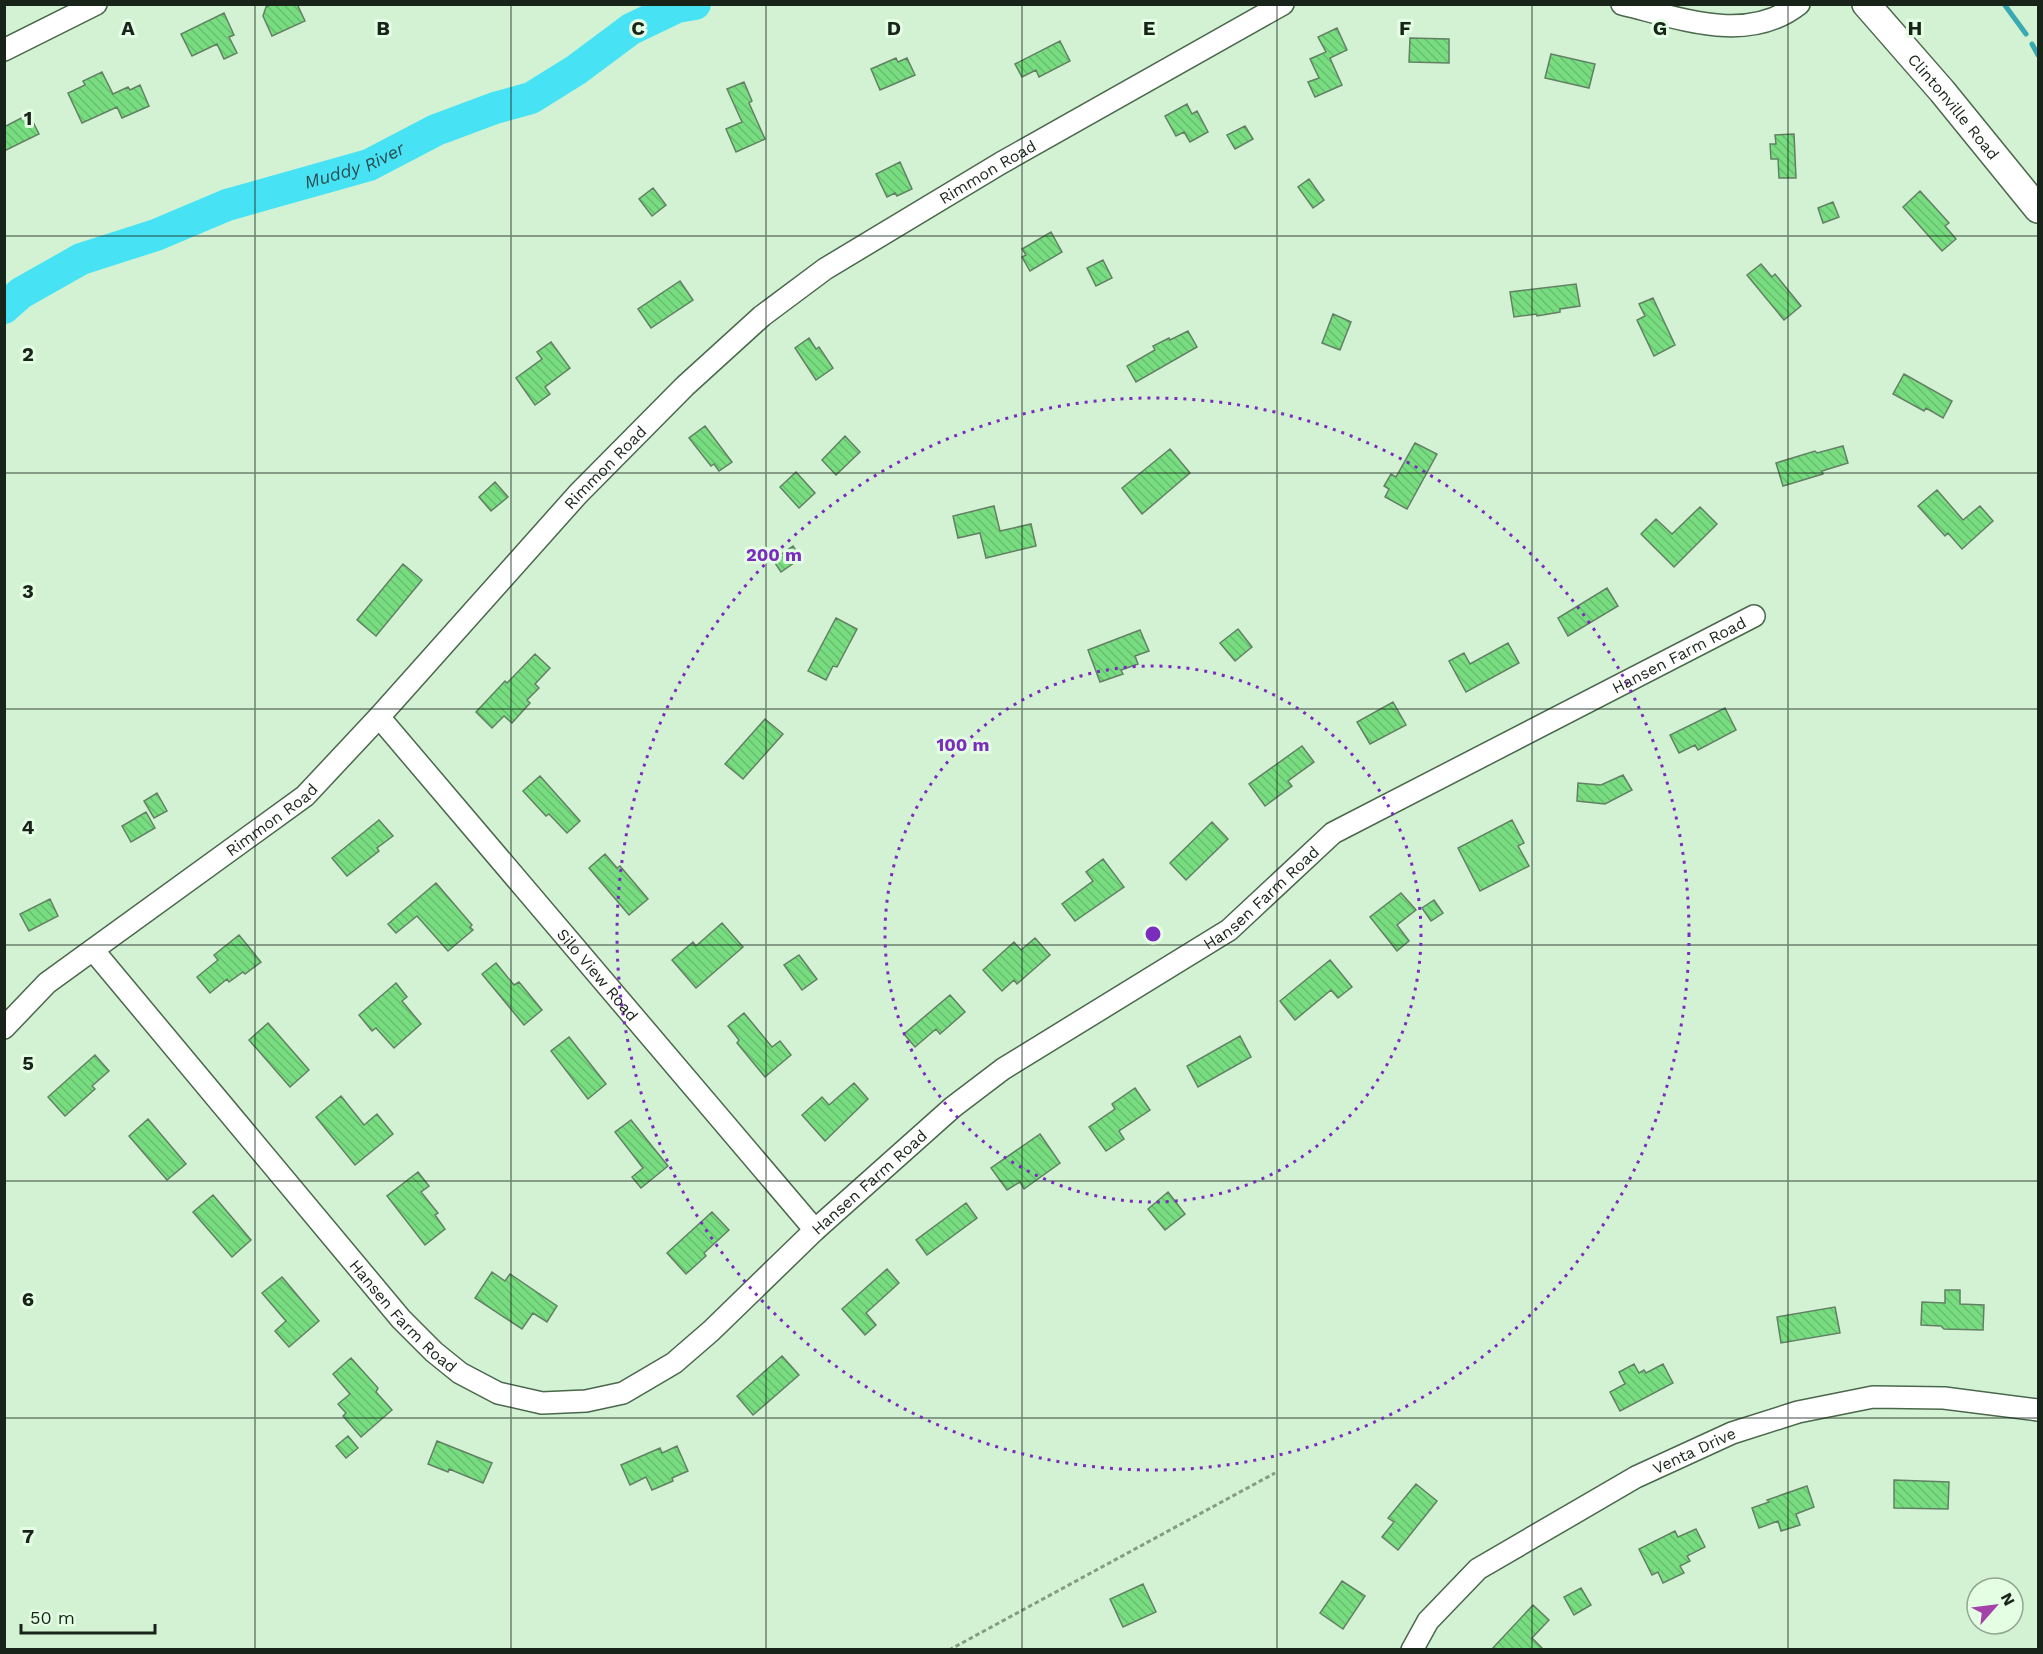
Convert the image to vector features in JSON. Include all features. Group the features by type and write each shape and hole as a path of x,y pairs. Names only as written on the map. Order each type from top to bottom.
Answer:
{"main road":[{"name":"Clintonville Road","path":"1866,4 1942,91 2038,209"}],"street":[{"path":"4,50 96,4"},
{"name":"Rimmon Road","path":"4,1028 47,982 305,796 379,717 578,494 685,386 762,316 825,269 1000,164 1283,4"},
{"path":"1622,4 1718,26 1755,25 1782,16 1799,4"},
{"name":"Hansen Farm Road","path":"93,950 401,1318 434,1352 460,1373 498,1394 542,1403 586,1401 623,1393 674,1363 711,1331 815,1230 953,1107 1002,1070 1229,930 1333,833 1754,616"},
{"name":"Silo View Road","path":"379,717 815,1230"},
{"name":"Venta Drive","path":"1412,1650 1428,1622 1478,1569 1636,1477 1732,1433 1798,1412 1873,1397 1944,1398 2038,1410"}],"path":[{"path":"949,1650 1275,1473"}],"building":[{"path":"272,4 297,4 305,21 272,36 263,16 266,7"},
{"path":"224,13 234,35 229,37 237,53 224,59 217,44 192,56 181,34"},
{"path":"1337,28 1347,50 1330,58 1342,85 1315,97 1308,82 1319,78 1310,59 1326,52 1318,37"},
{"path":"1410,38 1449,39 1449,63 1409,62"},
{"path":"1060,41 1070,61 1039,77 1036,70 1022,77 1015,64"},
{"path":"1551,54 1595,64 1589,88 1545,78"},
{"path":"896,58 898,62 907,58 915,75 880,90 871,69"},
{"path":"102,72 113,94 128,87 130,90 140,85 149,106 122,118 117,107 82,123 68,93 85,85 83,81"},
{"path":"744,82 752,101 749,103 765,139 736,152 726,129 742,122 727,89"},
{"path":"1187,104 1192,114 1197,111 1208,132 1190,142 1184,132 1176,136 1165,116"},
{"path":"29,114 39,134 4,151 4,127"},
{"path":"1245,126 1253,139 1235,149 1227,135"},
{"path":"1794,134 1796,178 1779,178 1778,159 1771,159 1770,144 1776,144 1775,135"},
{"path":"900,162 912,189 897,196 895,193 887,197 876,174"},
{"path":"1309,179 1324,200 1313,208 1298,187"},
{"path":"653,188 666,205 652,216 639,199"},
{"path":"1920,191 1949,223 1945,226 1956,239 1942,251 1903,207"},
{"path":"1833,202 1839,217 1823,223 1818,208"},
{"path":"1051,232 1062,252 1030,271 1022,257 1026,255 1022,249"},
{"path":"1103,260 1112,278 1096,286 1087,268"},
{"path":"1761,264 1772,277 1775,274 1801,306 1784,320 1747,275"},
{"path":"680,281 693,300 651,328 638,309"},
{"path":"1576,284 1580,306 1537,316 1536,314 1514,317 1510,292"},
{"path":"1653,298 1675,345 1654,356 1637,320 1645,316 1639,304"},
{"path":"1333,314 1351,322 1340,350 1322,343"},
{"path":"1188,331 1197,347 1136,382 1127,366 1155,350 1153,346"},
{"path":"809,338 816,349 819,347 833,368 816,380 795,348"},
{"path":"551,342 570,368 545,387 550,394 535,405 516,378 542,359 537,352"},
{"path":"1904,374 1952,401 1943,418 1926,408 1924,411 1893,394"},
{"path":"705,426 732,462 719,471 714,464 711,466 689,438"},
{"path":"845,436 860,452 836,475 822,460"},
{"path":"1415,443 1437,454 1407,509 1385,497 1389,489 1384,486 1391,474 1396,477"},
{"path":"1843,446 1848,463 1822,471 1823,474 1783,486 1776,463 1815,451 1817,453"},
{"path":"1170,449 1190,473 1142,514 1122,488"},
{"path":"796,472 815,493 799,508 780,487"},
{"path":"495,482 508,497 491,511 479,497"},
{"path":"1937,490 1963,520 1980,506 1993,521 1962,549 1948,533 1945,536 1918,506"},
{"path":"994,506 1000,531 1031,524 1036,546 986,558 980,533 958,538 953,516"},
{"path":"1700,507 1717,524 1674,567 1641,534 1656,519 1672,534"},
{"path":"793,546 801,558 781,572 773,560"},
{"path":"403,564 422,580 376,636 357,620"},
{"path":"1607,588 1618,606 1568,636 1558,618"},
{"path":"836,618 857,629 837,667 833,666 826,680 808,671"},
{"path":"1238,629 1252,647 1235,661 1220,643"},
{"path":"1140,630 1149,651 1135,656 1138,664 1121,670 1123,674 1100,682 1088,650"},
{"path":"1508,643 1519,663 1466,692 1449,661 1464,653 1470,664"},
{"path":"535,654 550,668 535,684 539,688 527,700 530,703 512,723 504,716 492,728 476,712"},
{"path":"1393,702 1406,725 1370,744 1357,722"},
{"path":"1725,708 1736,730 1698,750 1695,745 1679,753 1670,735"},
{"path":"765,719 783,734 743,779 725,764"},
{"path":"1302,746 1314,762 1288,781 1292,786 1265,806 1249,784"},
{"path":"1623,775 1632,790 1605,804 1577,801 1578,783 1601,785"},
{"path":"540,776 580,821 567,833 549,814 546,816 523,791"},
{"path":"157,793 167,811 154,818 144,801"},
{"path":"146,812 155,828 131,842 122,826"},
{"path":"379,820 393,836 377,848 379,851 347,876 332,858"},
{"path":"1512,820 1524,843 1518,846 1529,866 1480,891 1458,848"},
{"path":"1212,822 1228,839 1186,880 1170,863"},
{"path":"605,854 617,868 620,866 648,899 629,915 589,868"},
{"path":"1103,859 1124,887 1075,921 1062,904 1093,881 1086,872"},
{"path":"436,883 472,925 470,927 473,930 448,951 417,916 396,933 388,924"},
{"path":"1401,893 1416,910 1397,925 1409,941 1397,951 1370,917"},
{"path":"50,899 58,916 29,931 20,914"},
{"path":"1434,900 1443,913 1431,921 1422,908"},
{"path":"722,923 743,947 696,988 672,960 693,942 696,946"},
{"path":"239,935 261,962 229,982 227,979 210,993 197,977 218,960 214,955"},
{"path":"1035,938 1050,955 1017,984 1014,980 1002,991 983,970 1014,942 1021,950"},
{"path":"799,955 817,979 802,990 784,965"},
{"path":"1330,960 1352,987 1338,998 1331,990 1295,1020 1280,1001"},
{"path":"496,963 514,985 519,982 542,1010 524,1025 482,974"},
{"path":"396,983 407,997 402,1001 421,1024 394,1048 376,1028 372,1031 359,1015"},
{"path":"950,995 965,1012 940,1034 936,1029 915,1047 904,1034"},
{"path":"744,1013 772,1047 780,1041 791,1055 765,1077 737,1043 739,1040 728,1026"},
{"path":"268,1023 309,1070 290,1087 249,1040"},
{"path":"1240,1036 1251,1057 1198,1087 1187,1066"},
{"path":"569,1037 606,1084 588,1099 551,1051"},
{"path":"95,1055 109,1071 92,1086 95,1089 65,1116 48,1097"},
{"path":"854,1083 868,1099 825,1141 802,1115 822,1097 829,1105"},
{"path":"1135,1088 1150,1110 1119,1131 1124,1139 1106,1151 1089,1127 1115,1109 1112,1104"},
{"path":"341,1096 364,1125 377,1114 393,1134 355,1165 316,1117"},
{"path":"148,1119 186,1164 167,1180 129,1136"},
{"path":"631,1120 668,1166 641,1188 632,1177 643,1168 615,1132"},
{"path":"1040,1134 1060,1163 1024,1189 1020,1182 1007,1190 991,1168"},
{"path":"418,1172 429,1186 421,1192 438,1213 435,1215 445,1229 425,1245 387,1196"},
{"path":"1168,1192 1185,1214 1165,1230 1148,1209"},
{"path":"213,1195 251,1240 232,1257 193,1212"},
{"path":"966,1203 977,1218 927,1255 916,1240"},
{"path":"712,1212 729,1230 704,1253 706,1256 686,1274 667,1253"},
{"path":"887,1269 899,1283 866,1313 876,1325 865,1335 842,1309"},
{"path":"492,1272 505,1281 510,1274 557,1306 547,1322 533,1313 522,1329 475,1298"},
{"path":"282,1277 319,1321 289,1347 275,1331 286,1321 262,1293"},
{"path":"1945,1290 1960,1290 1960,1304 1984,1305 1983,1330 1944,1329 1941,1326 1921,1325 1922,1302 1945,1303"},
{"path":"1835,1307 1840,1333 1781,1343 1777,1317"},
{"path":"782,1356 799,1375 753,1415 737,1396"},
{"path":"351,1358 378,1388 376,1392 392,1410 361,1437 343,1416 346,1413 338,1404 350,1394 333,1374"},
{"path":"1634,1364 1639,1373 1644,1370 1646,1373 1663,1364 1673,1383 1620,1411 1610,1392 1625,1384 1619,1372"},
{"path":"348,1436 358,1448 346,1458 336,1446"},
{"path":"437,1441 492,1463 483,1483 449,1469 448,1472 428,1464"},
{"path":"677,1446 688,1471 672,1478 673,1481 652,1490 646,1477 630,1485 621,1465 660,1448 662,1453"},
{"path":"1894,1480 1949,1482 1948,1509 1894,1508"},
{"path":"1416,1484 1437,1501 1398,1550 1382,1537 1394,1522 1388,1518"},
{"path":"1807,1486 1814,1507 1796,1514 1800,1525 1781,1531 1778,1521 1759,1528 1752,1508 1769,1502 1767,1500"},
{"path":"1696,1529 1705,1547 1687,1556 1690,1561 1680,1566 1684,1573 1663,1583 1658,1572 1652,1575 1639,1549 1675,1531 1678,1537"},
{"path":"1342,1581 1365,1596 1343,1629 1320,1613"},
{"path":"1143,1584 1156,1612 1123,1627 1110,1599"},
{"path":"1581,1588 1591,1605 1574,1615 1564,1597"},
{"path":"1533,1605 1549,1620 1532,1638 1544,1650 1491,1650"}],"waterway":[{"name":"Muddy River","path":"4,308 21,293 81,259 156,235 227,205 369,165 436,130 495,108 531,98 576,70 631,29 677,7 695,4"},
{"path":"2004,4 2026,34"},
{"path":"2032,44 2038,55"}]}
